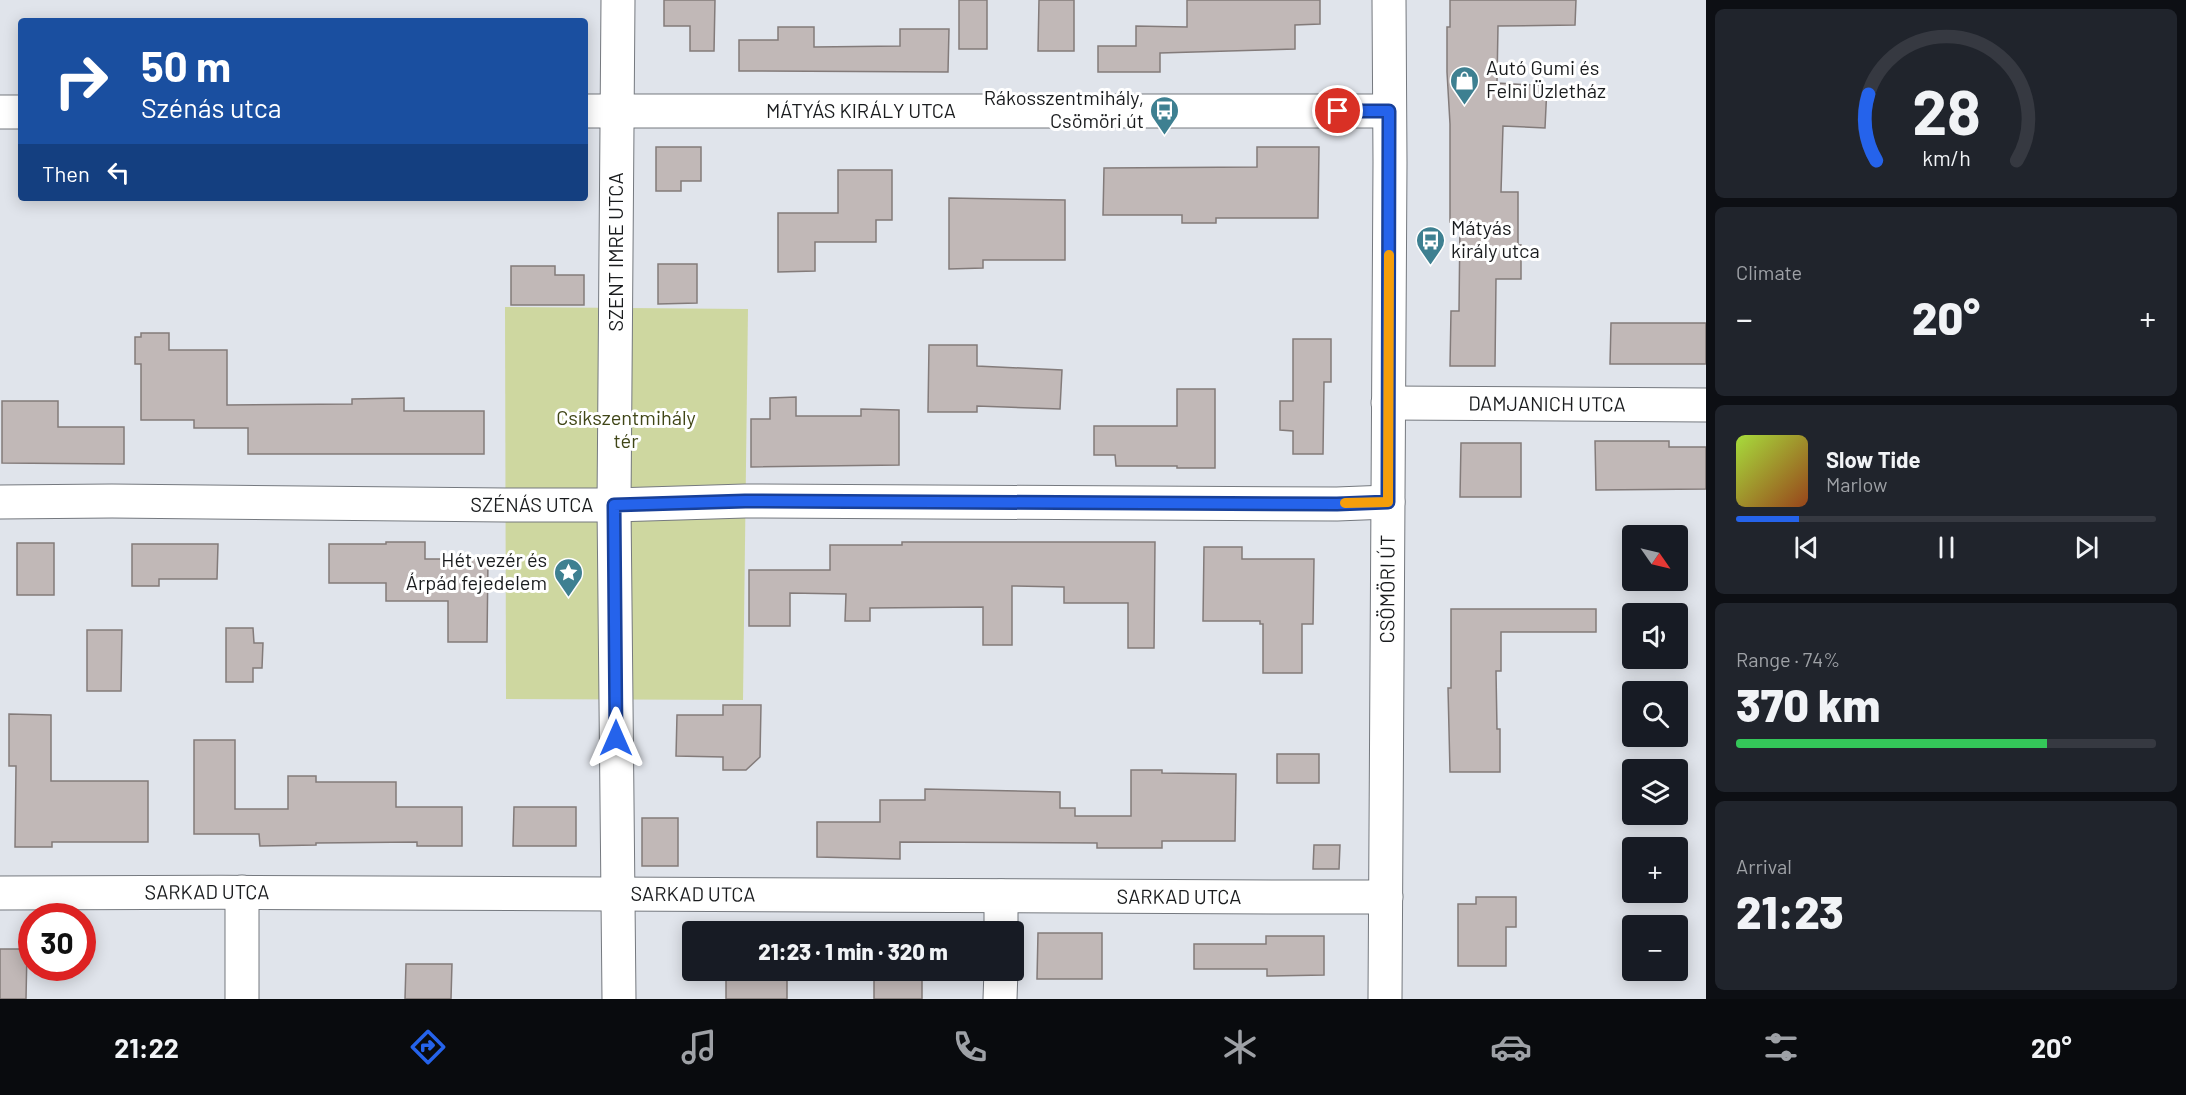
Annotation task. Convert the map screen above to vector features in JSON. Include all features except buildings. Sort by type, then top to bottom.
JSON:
[{"type":"street","name":"SZENT IMRE UTCA","points":[[614,505],[618,0]]},
{"type":"street","name":"CSÖMÖRI ÚT","points":[[1385,999],[1389,0]]},
{"type":"street","name":"MÁTYÁS KIRÁLY UTCA","points":[[588,111],[1389,111]]},
{"type":"street","points":[[0,112],[18,112]]},
{"type":"street","name":"DAMJANICH UTCA","points":[[1388,403],[1706,405]]},
{"type":"street","name":"SZÉNÁS UTCA","points":[[0,502],[614,505],[745,501],[1328,504],[1388,502]]},
{"type":"street","points":[[614,505],[619,999]]},
{"type":"street","points":[[242,892],[242,999]]},
{"type":"street","name":"SARKAD UTCA","points":[[0,893],[1386,897]]},
{"type":"street","points":[[1001,896],[1001,921]]},
{"type":"street","points":[[1000,981],[1000,999]]},
{"type":"green space","name":"Csíkszentmihály tér","points":[[505,307],[748,309],[743,700],[506,699]]},
{"type":"slow traffic","points":[[1345,503],[1388,502],[1389,255]]},
{"type":"place","name":"Autó Gumi és Felni Üzletház","points":[[1465,106]]},
{"type":"place","name":"Rákosszentmihály, Csömöri út","points":[[1165,136]]},
{"type":"place","name":"Mátyás király utca","points":[[1430,266]]},
{"type":"place","name":"Hét vezér és Árpád fejedelem","points":[[568,598]]},
{"type":"route","points":[[616,738],[614,505],[745,501],[1337,504],[1388,502],[1389,111],[1338,111]]}]
